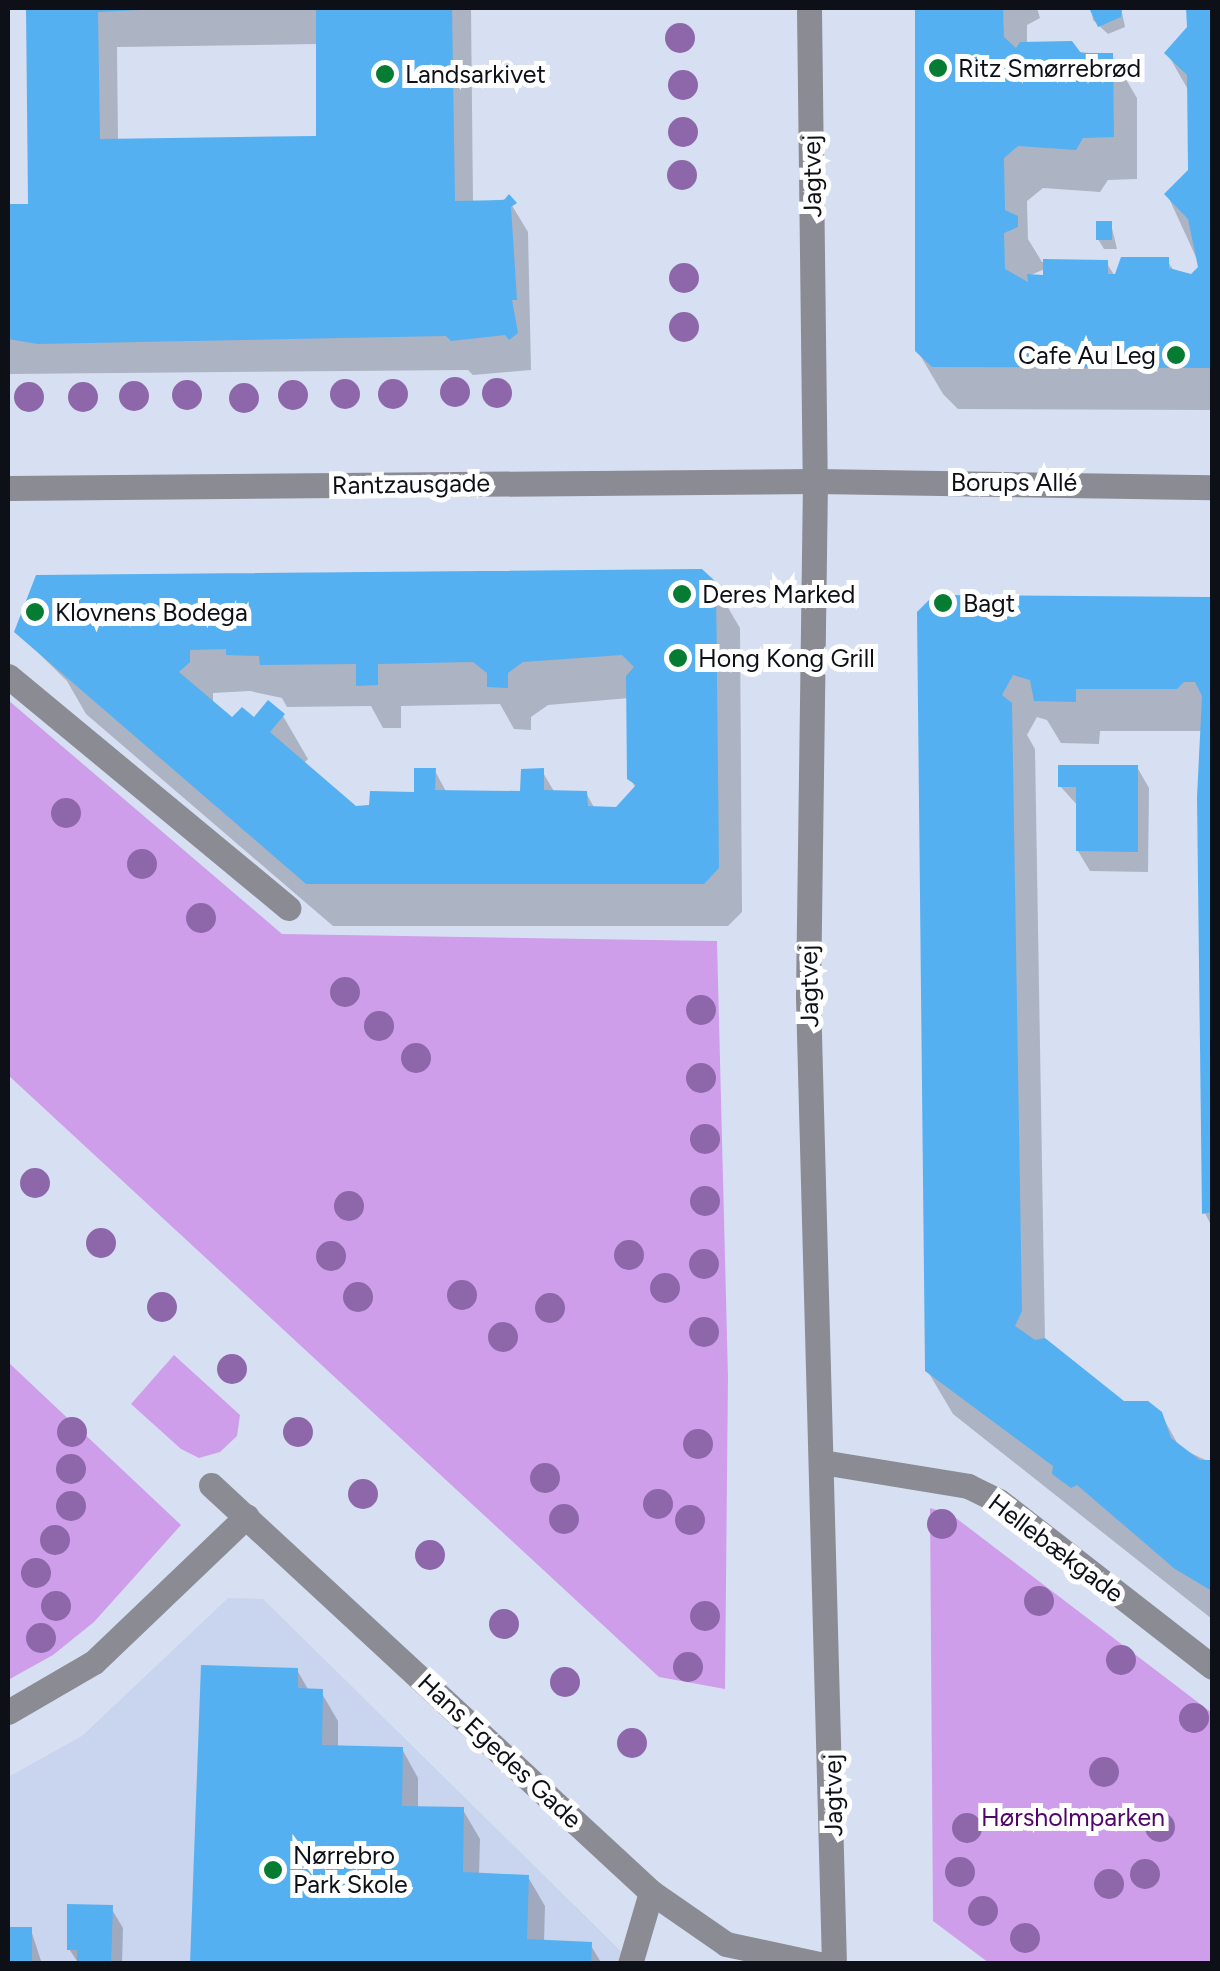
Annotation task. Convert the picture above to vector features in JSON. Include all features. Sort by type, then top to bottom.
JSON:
[{"type":"street","name":"Jagtvej","points":[[809,8],[816,481],[808,979],[834,1964]]},
{"type":"street","name":"Borups Allé","points":[[816,481],[1212,487]]},
{"type":"street","name":"Rantzausgade","points":[[8,488],[816,481]]},
{"type":"street","points":[[8,676],[288,908]]},
{"type":"street","name":"Hellebækgade","points":[[822,1462],[950,1482],[999,1501],[1212,1667]]},
{"type":"street","name":"Hans Egedes Gade","points":[[212,1485],[651,1892],[726,1944],[820,1964]]},
{"type":"street","points":[[8,1712],[94,1662],[247,1516]]},
{"type":"street","points":[[630,1964],[651,1892]]},
{"type":"shaded area","name":"Nørrebro Park Skole","points":[[228,1598],[263,1599],[633,1963],[8,1964],[8,1777],[82,1736]]},
{"type":"green space","points":[[8,700],[282,934],[717,941],[728,1376],[725,1689],[659,1677],[8,1075]]},
{"type":"green space","points":[[174,1355],[240,1415],[237,1436],[220,1452],[199,1458],[181,1449],[131,1404]]},
{"type":"green space","points":[[8,1362],[181,1525],[94,1622],[53,1655],[8,1680]]},
{"type":"green space","name":"Hørsholmparken","points":[[930,1508],[952,1515],[1212,1713],[1212,1963],[989,1963],[933,1921]]},
{"type":"building","points":[[26,8],[184,8],[98,12],[100,139],[316,136],[316,8],[452,8],[455,201],[504,200],[509,194],[517,203],[511,207],[517,300],[512,300],[518,333],[509,340],[505,335],[451,341],[446,336],[38,344],[8,339],[8,204],[28,204]]},
{"type":"building","points":[[915,8],[1003,8],[1004,37],[1016,48],[1020,42],[1072,41],[1081,53],[1113,53],[1114,137],[1083,138],[1076,150],[1018,146],[1004,158],[1005,210],[1018,216],[1018,227],[1004,233],[1005,269],[1028,282],[1027,274],[1043,275],[1043,259],[1108,260],[1108,274],[1115,274],[1121,257],[1169,257],[1169,268],[1191,274],[1198,267],[1188,219],[1164,194],[1188,170],[1187,75],[1164,53],[1187,27],[1186,8],[1212,8],[1212,368],[932,367],[915,351]]},
{"type":"building","points":[[1089,8],[1122,8],[1121,17],[1098,27]]},
{"type":"building","points":[[1096,221],[1112,221],[1112,240],[1096,240]]},
{"type":"building","points":[[702,569],[716,582],[719,868],[704,884],[306,884],[14,632],[36,575]],"holes":[[[226,649],[226,655],[259,656],[260,665],[356,664],[356,686],[378,685],[378,664],[473,662],[487,673],[487,687],[508,688],[508,673],[523,662],[622,655],[634,667],[626,676],[627,779],[636,785],[616,807],[588,806],[587,791],[544,790],[544,768],[521,769],[520,791],[435,790],[436,768],[414,768],[414,792],[370,791],[369,805],[356,806],[270,732],[285,714],[268,700],[254,717],[242,707],[232,717],[179,672],[190,662],[190,650]]]},
{"type":"building","points":[[934,595],[1212,597],[1212,1212],[1202,1214],[1197,797],[1202,696],[1195,682],[1184,682],[1177,689],[1076,689],[1076,702],[1034,701],[1030,680],[1013,675],[1002,695],[1012,703],[1022,1311],[1015,1326],[1035,1340],[1045,1338],[1124,1401],[1148,1401],[1162,1412],[1171,1438],[1200,1460],[1212,1460],[1212,1591],[1175,1569],[1077,1485],[1071,1488],[1052,1474],[1053,1466],[925,1371],[917,612]]},
{"type":"building","points":[[1058,765],[1138,765],[1138,852],[1076,851],[1076,787],[1058,787]]},
{"type":"building","points":[[201,1665],[298,1668],[298,1688],[323,1689],[322,1745],[403,1747],[402,1806],[464,1807],[463,1872],[529,1875],[527,1939],[592,1942],[591,1964],[190,1964]]},
{"type":"building","points":[[67,1904],[113,1905],[111,1964],[77,1964],[77,1950],[67,1950]]},
{"type":"building","points":[[8,1927],[32,1927],[32,1964],[8,1964]]},
{"type":"place","name":"Ritz Smørrebrød","points":[[938,68]]},
{"type":"place","name":"Landsarkivet","points":[[385,74]]},
{"type":"place","name":"Cafe Au Leg","points":[[1176,355]]},
{"type":"place","name":"Deres Marked","points":[[682,594]]},
{"type":"place","name":"Bagt","points":[[943,603]]},
{"type":"place","name":"Klovnens Bodega","points":[[35,612]]},
{"type":"place","name":"Hong Kong Grill","points":[[678,658]]},
{"type":"place","name":"Nørrebro Park Skole","points":[[273,1870]]}]
